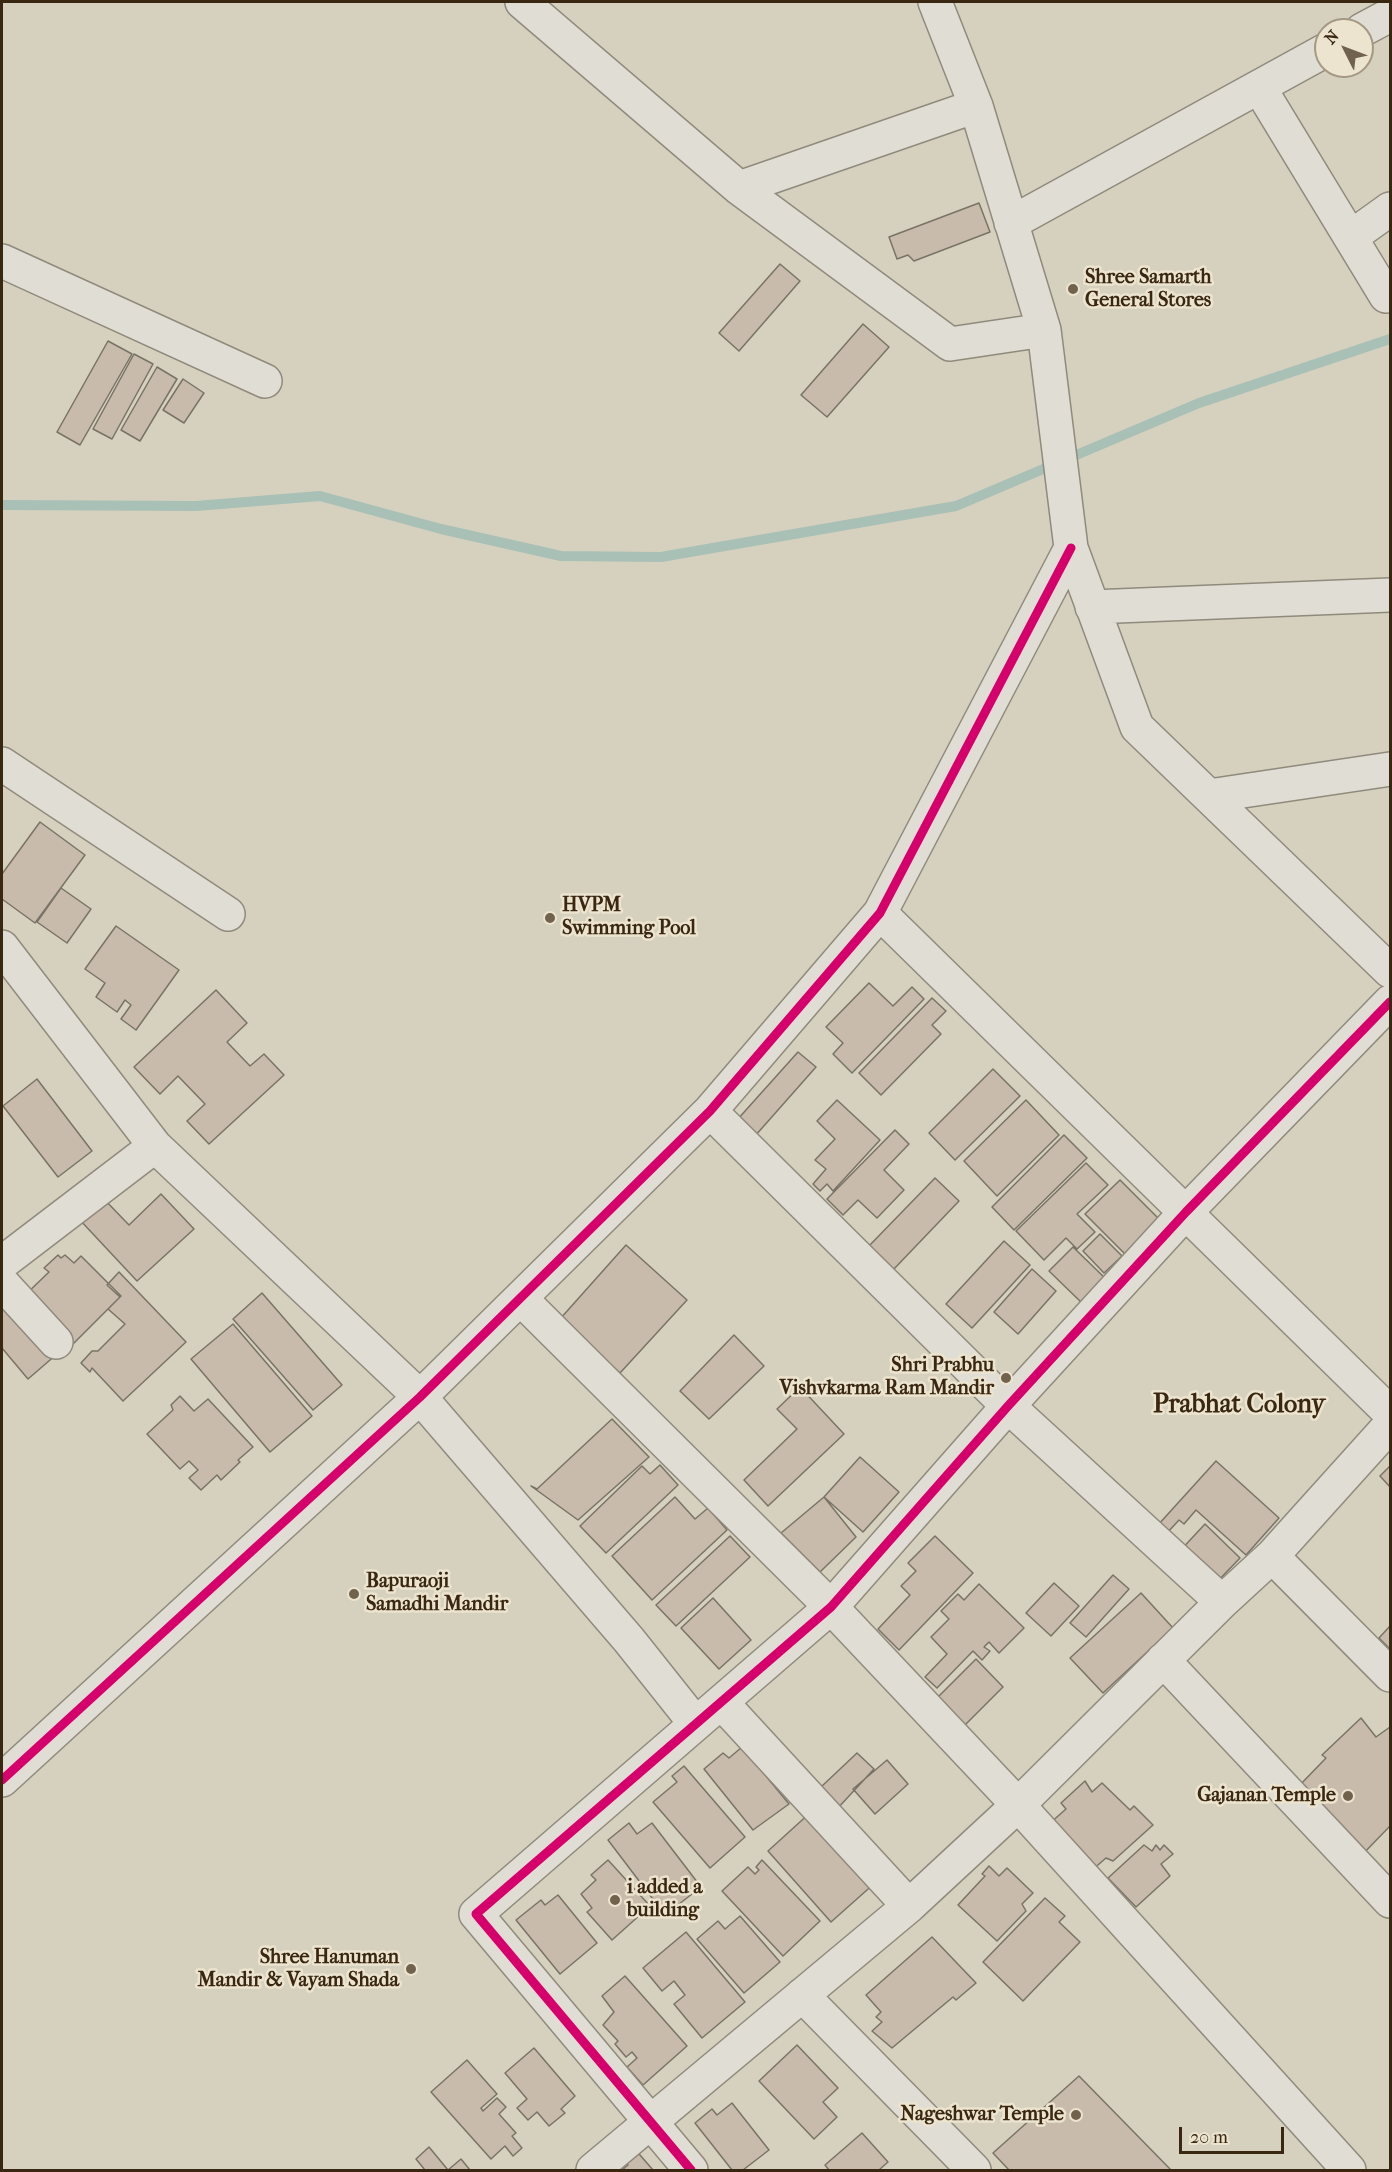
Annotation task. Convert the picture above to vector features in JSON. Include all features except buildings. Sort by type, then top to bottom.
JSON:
[{"type":"street","points":[[522,2],[739,188],[950,344],[1044,330]]},
{"type":"street","points":[[935,2],[976,106],[1044,330],[1069,535],[1092,607],[1137,727],[1390,971]]},
{"type":"street","points":[[1374,24],[1390,15]]},
{"type":"street","points":[[1011,223],[1314,57]]},
{"type":"street","points":[[1259,87],[1386,296]]},
{"type":"street","points":[[739,188],[976,106]]},
{"type":"street","points":[[1351,237],[1390,209]]},
{"type":"street","points":[[2,261],[265,381]]},
{"type":"street","points":[[2,1780],[420,1397],[521,1299],[710,1111],[880,913],[1069,535]]},
{"type":"street","points":[[1092,607],[1390,595]]},
{"type":"street","points":[[2,764],[228,914]]},
{"type":"street","points":[[1209,796],[1390,769]]},
{"type":"street","points":[[880,913],[1390,1413]]},
{"type":"street","points":[[2,947],[155,1146],[420,1397],[628,1640],[695,1723],[722,1703]]},
{"type":"street","points":[[691,2170],[476,1914],[831,1607],[1008,1406],[1186,1212],[1390,1002]]},
{"type":"street","points":[[710,1111],[1008,1406],[1222,1602]]},
{"type":"street","points":[[2,1263],[155,1146]]},
{"type":"street","points":[[2,1283],[56,1342]]},
{"type":"street","points":[[521,1299],[831,1607],[1018,1805],[1348,2170]]},
{"type":"street","points":[[593,2170],[909,1906],[1018,1805],[1162,1660],[1272,1556],[1390,1425]]},
{"type":"street","points":[[1272,1556],[1390,1675]]},
{"type":"street","points":[[1162,1660],[1390,1901]]},
{"type":"street","points":[[722,1703],[909,1906]]},
{"type":"street","points":[[802,1995],[974,2170]]},
{"type":"waterway","points":[[2,505],[196,506],[320,496],[441,529],[561,556],[661,557],[956,506],[1199,403],[1390,339]]},
{"type":"cycle path","points":[[2,1780],[420,1397],[710,1111],[880,913],[1071,548]]},
{"type":"cycle path","points":[[691,2170],[476,1914],[831,1607],[1008,1406],[1186,1212],[1390,1002]]},
{"type":"place","name":"Shree Samarth General Stores","points":[[1073,289]]},
{"type":"place","name":"HVPM Swimming Pool","points":[[550,918]]},
{"type":"place","name":"Shri Prabhu Vishvkarma Ram Mandir","points":[[1006,1378]]},
{"type":"place","name":"Bapuraoji Samadhi Mandir","points":[[354,1594]]},
{"type":"place","name":"Gajanan Temple","points":[[1348,1796]]},
{"type":"place","name":"i added a building","points":[[615,1900]]},
{"type":"place","name":"Shree Hanuman Mandir & Vayam Shada","points":[[411,1969]]},
{"type":"place","name":"Nageshwar Temple","points":[[1076,2115]]},
{"type":"district","name":"Prabhat Colony","points":[[1239,1406]]}]
